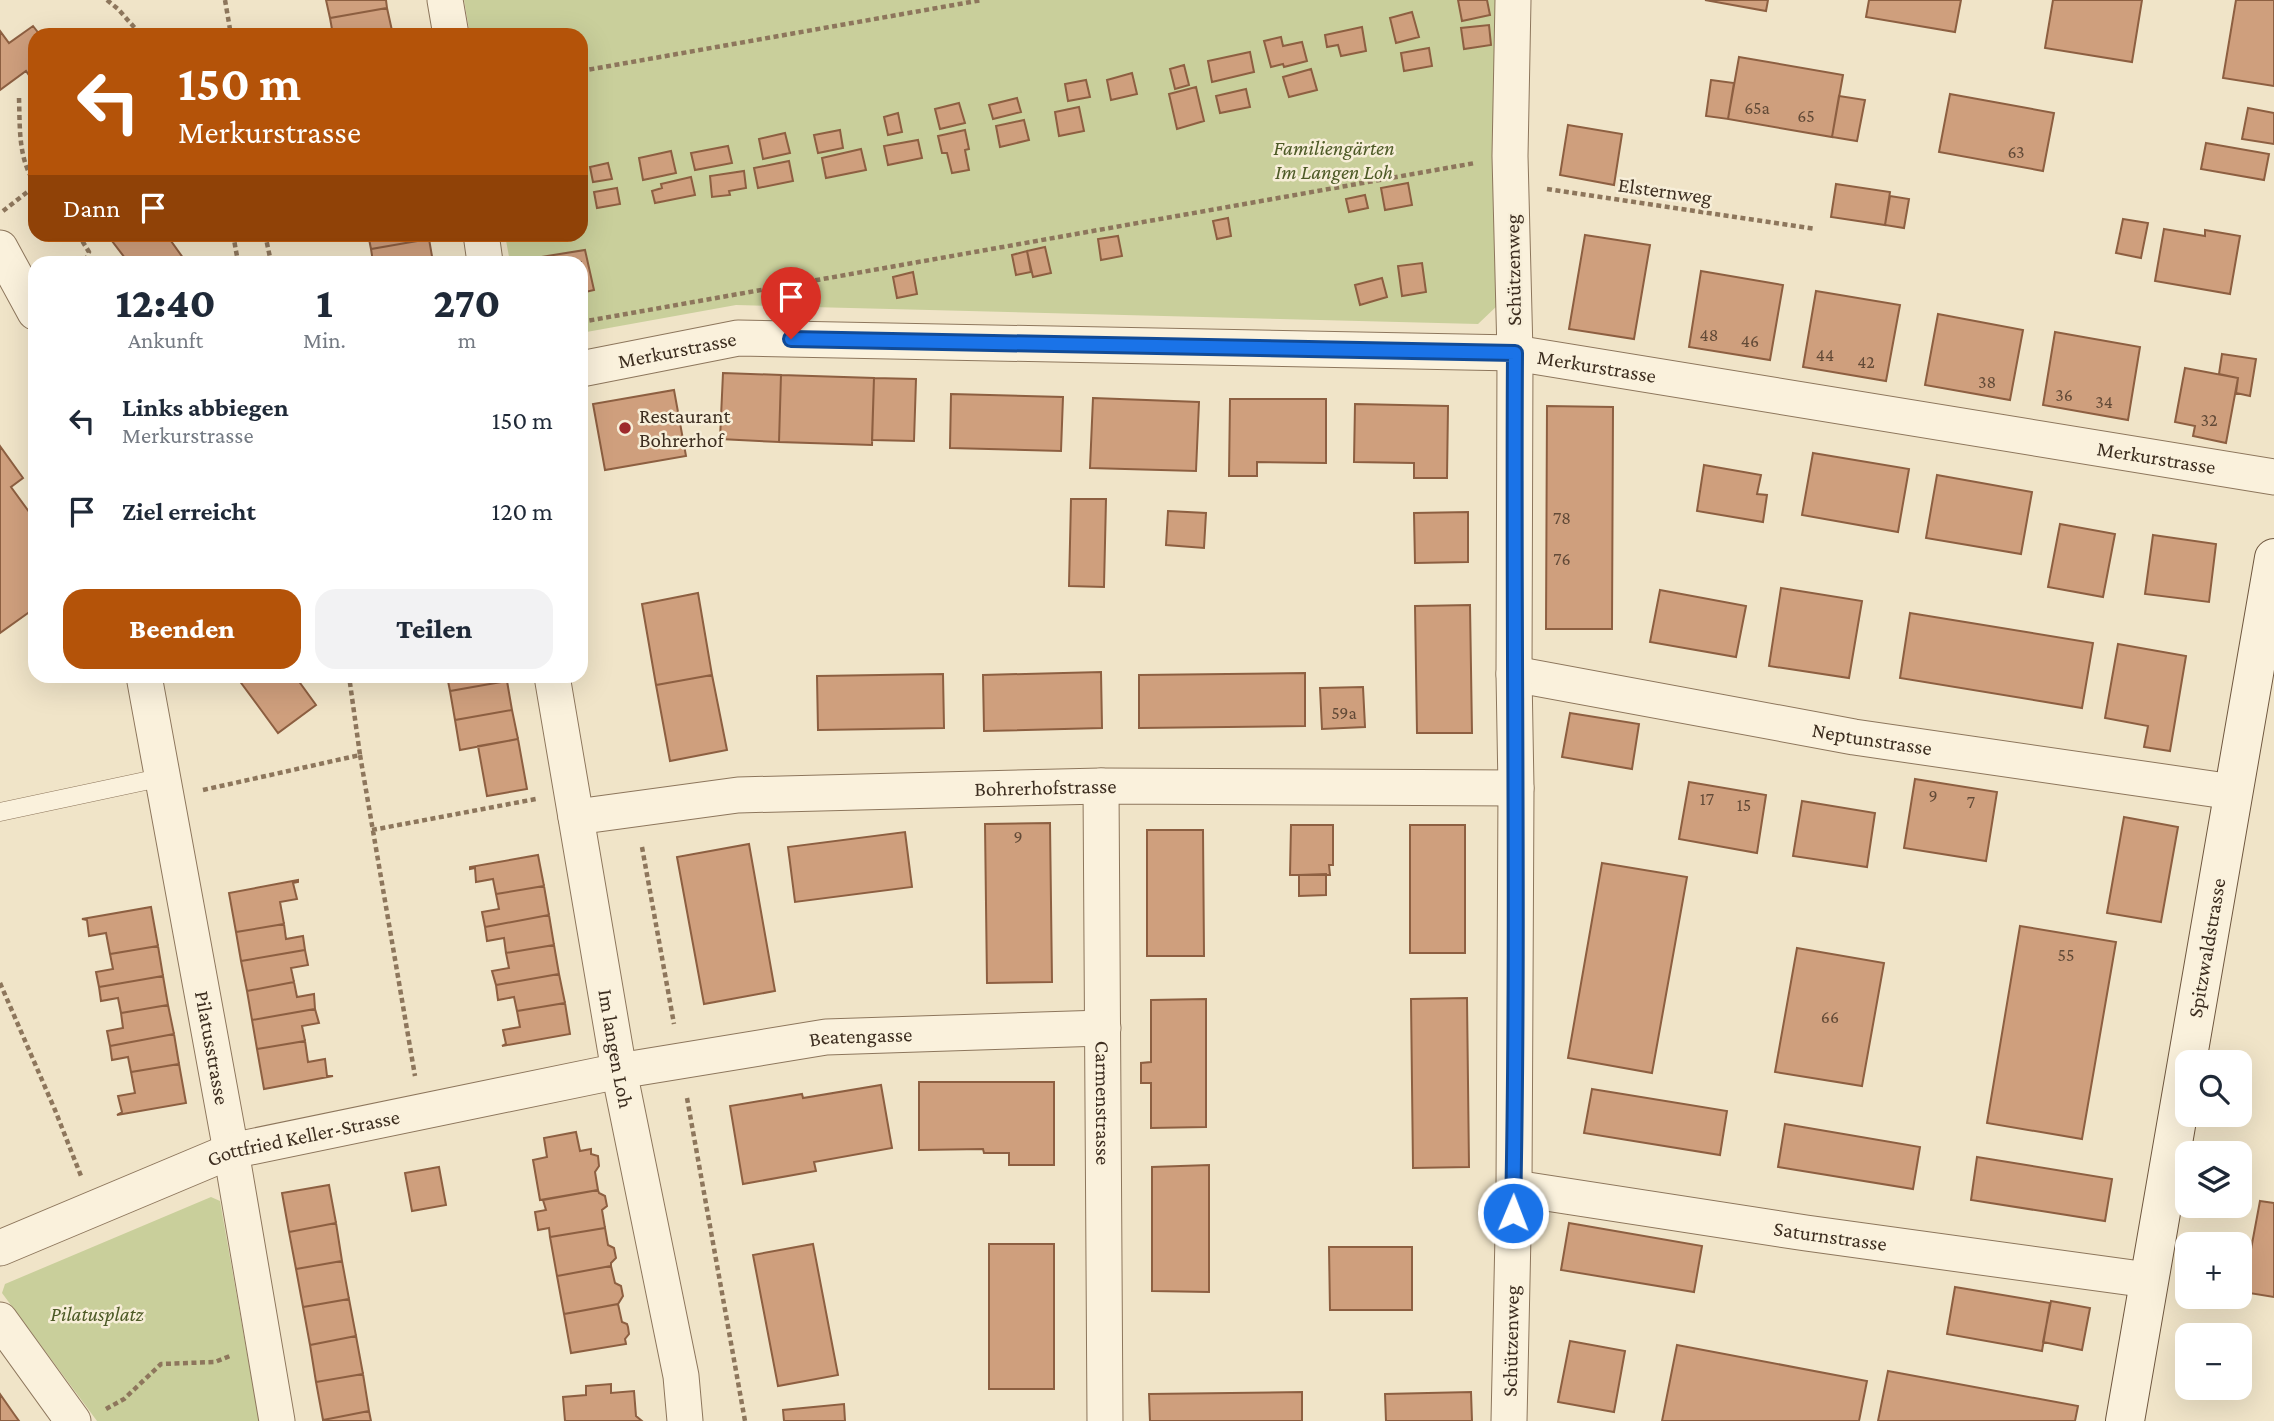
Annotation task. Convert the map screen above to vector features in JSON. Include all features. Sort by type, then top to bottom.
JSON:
[{"type":"street","points":[[445,0],[450,28]]},
{"type":"street","name":"Schützenweg","points":[[1510,1421],[1517,788],[1514,674],[1515,353],[1510,170],[1513,0]]},
{"type":"street","points":[[0,248],[28,299]]},
{"type":"street","name":"Merkurstrasse","points":[[588,368],[738,338],[1515,353],[2274,477]]},
{"type":"street","name":"Spitzwaldstrasse","points":[[2125,1421],[2274,558]]},
{"type":"street","name":"Neptunstrasse","points":[[1514,674],[1854,737],[2234,792]]},
{"type":"street","name":"Pilatusstrasse","points":[[145,683],[231,1151],[277,1421]]},
{"type":"street","name":"Im langen Loh","points":[[553,683],[619,1071],[681,1376],[685,1421]]},
{"type":"street","name":"Bohrerhofstrasse","points":[[574,805],[635,809],[738,795],[1101,786],[1517,788]]},
{"type":"street","name":"Carmenstrasse","points":[[1101,786],[1105,1421]]},
{"type":"street","name":"Beatengasse","points":[[619,1071],[826,1037],[1103,1028]]},
{"type":"street","name":"Gottfried Keller-Strasse","points":[[0,1248],[231,1151],[619,1071]]},
{"type":"street","name":"Saturnstrasse","points":[[1514,1188],[1807,1233],[2148,1280]]},
{"type":"street","points":[[0,1320],[89,1415]]},
{"type":"lane","points":[[0,812],[166,787]]},
{"type":"path","points":[[107,0],[135,28]]},
{"type":"path","points":[[225,0],[231,28]]},
{"type":"path","points":[[588,70],[982,0]]},
{"type":"path","points":[[19,98],[21,140],[28,173]]},
{"type":"path","name":"Elsternweg","points":[[588,321],[1510,170],[1816,229]]},
{"type":"path","points":[[0,214],[28,191]]},
{"type":"path","points":[[350,683],[420,1111]]},
{"type":"path","points":[[166,787],[292,772],[360,755]]},
{"type":"path","points":[[372,830],[574,805]]},
{"type":"path","points":[[635,809],[745,1421]]},
{"type":"path","points":[[0,983],[55,1110],[93,1209]]},
{"type":"path","points":[[89,1415],[124,1399],[161,1364],[215,1362],[263,1342]]},
{"type":"green space","name":"Familiengärten Im Langen Loh","points":[[464,0],[1497,0],[1498,305],[1478,324],[736,305],[588,332],[588,256],[509,256],[506,242],[588,242],[588,28],[469,28]]},
{"type":"green space","name":"Pilatusplatz","points":[[211,1197],[220,1201],[259,1421],[97,1421],[2,1293],[5,1284]]},
{"type":"building","points":[[326,0],[386,0],[387,8],[330,18]]},
{"type":"building","points":[[1458,0],[1487,0],[1490,15],[1462,21]]},
{"type":"building","points":[[1705,0],[1768,0],[1766,11]]},
{"type":"building","points":[[1869,0],[1961,0],[1955,32],[1866,17]]},
{"type":"building","points":[[2053,0],[2142,0],[2132,62],[2045,48]]},
{"type":"building","points":[[2236,0],[2274,0],[2274,86],[2223,78]]},
{"type":"building","points":[[387,8],[391,28],[332,28],[330,18]]},
{"type":"building","points":[[1412,12],[1419,37],[1396,43],[1390,18]]},
{"type":"building","points":[[1489,25],[1491,45],[1464,49],[1461,28]]},
{"type":"building","points":[[1362,27],[1366,51],[1341,56],[1338,45],[1327,47],[1325,35]]},
{"type":"building","points":[[28,30],[28,74],[26,71],[0,90],[0,31],[9,43]]},
{"type":"building","points":[[1281,37],[1283,46],[1302,42],[1307,61],[1284,67],[1283,64],[1271,67],[1264,41]]},
{"type":"building","points":[[1429,48],[1432,66],[1404,71],[1401,53]]},
{"type":"building","points":[[1250,52],[1254,72],[1212,82],[1208,61]]},
{"type":"building","points":[[1739,57],[1843,75],[1832,137],[1728,119]]},
{"type":"building","points":[[1184,65],[1189,85],[1175,89],[1170,69]]},
{"type":"building","points":[[1311,69],[1317,90],[1289,97],[1283,77]]},
{"type":"building","points":[[1132,73],[1137,94],[1111,100],[1107,80]]},
{"type":"building","points":[[1086,80],[1090,97],[1068,101],[1065,84]]},
{"type":"building","points":[[1711,80],[1734,83],[1728,119],[1706,116]]},
{"type":"building","points":[[1196,87],[1204,121],[1177,129],[1169,94]]},
{"type":"building","points":[[1246,89],[1250,107],[1220,113],[1216,96]]},
{"type":"building","points":[[1950,94],[2054,113],[2043,171],[1939,152]]},
{"type":"building","points":[[1839,96],[1865,100],[1857,141],[1832,137]]},
{"type":"building","points":[[1017,98],[1021,112],[993,119],[989,105]]},
{"type":"building","points":[[959,103],[965,123],[940,129],[935,109]]},
{"type":"building","points":[[1079,107],[1084,131],[1059,136],[1055,112]]},
{"type":"building","points":[[2248,108],[2274,113],[2274,144],[2242,139]]},
{"type":"building","points":[[898,113],[902,132],[888,135],[884,117]]},
{"type":"building","points":[[1024,120],[1029,140],[1000,147],[996,126]]},
{"type":"building","points":[[1568,125],[1622,134],[1614,185],[1560,175]]},
{"type":"building","points":[[840,130],[843,148],[818,153],[814,135]]},
{"type":"building","points":[[965,130],[969,170],[952,173],[947,153],[942,153],[938,136]]},
{"type":"building","points":[[785,133],[790,153],[763,159],[759,139]]},
{"type":"building","points":[[918,140],[922,158],[888,165],[884,146]]},
{"type":"building","points":[[2206,143],[2269,154],[2264,180],[2201,169]]},
{"type":"building","points":[[728,146],[732,163],[695,170],[691,153]]},
{"type":"building","points":[[861,149],[866,170],[826,178],[822,158]]},
{"type":"building","points":[[671,151],[676,173],[643,180],[639,158]]},
{"type":"building","points":[[789,161],[793,181],[758,188],[754,168]]},
{"type":"building","points":[[608,163],[612,179],[593,182],[590,167]]},
{"type":"building","points":[[744,171],[746,188],[729,191],[730,195],[712,197],[710,176]]},
{"type":"building","points":[[691,177],[695,195],[655,203],[652,191],[662,188],[661,184]]},
{"type":"building","points":[[1408,183],[1412,205],[1385,210],[1381,188]]},
{"type":"building","points":[[1836,184],[1890,192],[1885,225],[1831,217]]},
{"type":"building","points":[[617,188],[620,204],[597,208],[594,192]]},
{"type":"building","points":[[1365,195],[1368,208],[1349,212],[1346,199]]},
{"type":"building","points":[[1890,196],[1909,199],[1904,228],[1885,225]]},
{"type":"building","points":[[1228,218],[1231,236],[1217,239],[1213,221]]},
{"type":"building","points":[[2123,219],[2148,223],[2141,258],[2116,253]]},
{"type":"building","points":[[2164,229],[2205,236],[2205,230],[2240,236],[2230,294],[2155,281]]},
{"type":"building","points":[[1585,235],[1650,245],[1634,339],[1569,329]]},
{"type":"building","points":[[1118,236],[1122,256],[1101,260],[1098,239]]},
{"type":"building","points":[[113,242],[172,242],[182,256],[123,256]]},
{"type":"building","points":[[370,242],[412,242],[371,249]]},
{"type":"building","points":[[412,242],[430,242],[432,256],[372,256],[371,249]]},
{"type":"building","points":[[1045,247],[1051,273],[1033,277],[1027,251]]},
{"type":"building","points":[[585,250],[586,256],[547,256]]},
{"type":"building","points":[[1027,251],[1031,272],[1016,275],[1012,255]]},
{"type":"building","points":[[588,263],[594,290],[588,291]]},
{"type":"building","points":[[1422,263],[1426,292],[1402,296],[1398,266]]},
{"type":"building","points":[[1701,271],[1783,285],[1770,360],[1689,347]]},
{"type":"building","points":[[913,272],[917,294],[897,298],[893,277]]},
{"type":"building","points":[[1382,278],[1387,297],[1360,305],[1355,285]]},
{"type":"building","points":[[1816,291],[1900,305],[1886,381],[1803,367]]},
{"type":"building","points":[[1938,314],[2023,330],[2010,400],[1925,385]]},
{"type":"building","points":[[2055,332],[2140,347],[2128,420],[2043,405]]},
{"type":"building","points":[[2222,354],[2256,359],[2250,396],[2236,393],[2238,378],[2219,374]]},
{"type":"building","points":[[2185,368],[2238,378],[2226,443],[2193,436],[2195,426],[2175,422]]},
{"type":"building","points":[[723,373],[781,375],[779,442],[720,439]]},
{"type":"building","points":[[781,375],[874,378],[872,445],[779,442]]},
{"type":"building","points":[[874,378],[916,379],[914,441],[872,440]]},
{"type":"building","points":[[674,390],[686,456],[605,470],[593,404]]},
{"type":"building","points":[[951,394],[1063,397],[1061,451],[950,448]]},
{"type":"building","points":[[1093,398],[1199,402],[1196,471],[1090,468]]},
{"type":"building","points":[[1230,399],[1326,399],[1326,463],[1257,462],[1257,476],[1229,476]]},
{"type":"building","points":[[1355,404],[1448,406],[1447,478],[1414,478],[1414,463],[1354,462]]},
{"type":"building","points":[[1547,406],[1613,407],[1612,629],[1546,629]]},
{"type":"building","points":[[0,446],[23,478],[11,487],[28,510],[28,613],[0,633]]},
{"type":"building","points":[[1813,453],[1909,469],[1898,532],[1802,515]]},
{"type":"building","points":[[1704,465],[1761,475],[1757,494],[1767,495],[1763,522],[1697,511]]},
{"type":"building","points":[[1937,475],[2032,492],[2021,554],[1926,538]]},
{"type":"building","points":[[1071,499],[1106,499],[1104,587],[1069,586]]},
{"type":"building","points":[[1168,511],[1206,513],[1204,548],[1166,545]]},
{"type":"building","points":[[1468,512],[1468,562],[1415,563],[1414,513]]},
{"type":"building","points":[[2060,524],[2115,534],[2103,597],[2048,587]]},
{"type":"building","points":[[2153,535],[2216,544],[2209,602],[2145,594]]},
{"type":"building","points":[[1781,588],[1862,601],[1849,678],[1769,666]]},
{"type":"building","points":[[1660,590],[1746,606],[1736,657],[1650,642]]},
{"type":"building","points":[[698,593],[712,675],[656,685],[642,604]]},
{"type":"building","points":[[1470,605],[1472,733],[1417,733],[1415,606]]},
{"type":"building","points":[[1910,613],[2093,643],[2082,708],[1900,678]]},
{"type":"building","points":[[2118,644],[2186,656],[2170,751],[2144,747],[2148,726],[2105,718]]},
{"type":"building","points":[[1101,672],[1102,728],[984,731],[983,675]]},
{"type":"building","points":[[1305,673],[1305,726],[1139,728],[1139,675]]},
{"type":"building","points":[[943,674],[944,728],[818,730],[817,676]]},
{"type":"building","points":[[712,675],[727,750],[670,761],[656,685]]},
{"type":"building","points":[[241,683],[300,683],[316,705],[278,733]]},
{"type":"building","points":[[448,683],[496,683],[450,691]]},
{"type":"building","points":[[507,683],[512,710],[455,720],[450,691]]},
{"type":"building","points":[[1363,687],[1365,727],[1322,729],[1320,688]]},
{"type":"building","points":[[512,710],[518,739],[460,750],[455,720]]},
{"type":"building","points":[[1570,713],[1639,724],[1632,769],[1562,757]]},
{"type":"building","points":[[518,739],[527,789],[487,796],[478,746]]},
{"type":"building","points":[[1915,779],[1997,792],[1986,861],[1904,848]]},
{"type":"building","points":[[1689,782],[1766,795],[1757,853],[1679,839]]},
{"type":"building","points":[[1802,801],[1875,813],[1867,867],[1793,856]]},
{"type":"building","points":[[2124,817],[2178,827],[2161,922],[2107,913]]},
{"type":"building","points":[[1050,823],[1052,982],[987,983],[985,824]]},
{"type":"building","points":[[1291,825],[1333,825],[1333,865],[1329,865],[1330,875],[1290,875]]},
{"type":"building","points":[[1410,825],[1465,825],[1465,953],[1410,953]]},
{"type":"building","points":[[1147,830],[1203,830],[1204,956],[1147,956]]},
{"type":"building","points":[[905,832],[912,887],[795,902],[788,847]]},
{"type":"building","points":[[749,844],[775,991],[704,1004],[677,857]]},
{"type":"building","points":[[538,855],[544,886],[496,894],[493,879],[476,882],[475,868],[470,869],[470,867]]},
{"type":"building","points":[[1602,863],[1687,877],[1652,1073],[1568,1058]]},
{"type":"building","points":[[1326,874],[1326,895],[1299,896],[1299,875]]},
{"type":"building","points":[[298,880],[293,883],[297,899],[280,902],[284,924],[236,932],[229,893]]},
{"type":"building","points":[[544,886],[549,915],[485,927],[482,912],[499,909],[496,894]]},
{"type":"building","points":[[151,907],[158,946],[110,954],[106,933],[89,936],[87,920],[82,919]]},
{"type":"building","points":[[549,915],[554,945],[506,953],[504,938],[487,941],[485,927]]},
{"type":"building","points":[[284,924],[286,939],[303,936],[305,950],[241,961],[236,932]]},
{"type":"building","points":[[2020,926],[2116,942],[2082,1139],[1987,1123]]},
{"type":"building","points":[[554,945],[559,974],[496,985],[492,971],[509,968],[506,953]]},
{"type":"building","points":[[158,946],[163,976],[99,987],[96,972],[113,969],[110,954]]},
{"type":"building","points":[[1797,948],[1884,963],[1862,1086],[1775,1072]]},
{"type":"building","points":[[305,950],[308,965],[291,968],[294,982],[247,991],[241,961]]},
{"type":"building","points":[[559,974],[565,1003],[517,1011],[514,997],[498,1000],[496,985]]},
{"type":"building","points":[[163,976],[168,1005],[121,1013],[118,998],[101,1001],[99,987]]},
{"type":"building","points":[[294,982],[297,997],[314,994],[315,1009],[252,1020],[247,991]]},
{"type":"building","points":[[1467,998],[1469,1167],[1413,1168],[1411,999]]},
{"type":"building","points":[[1206,999],[1206,1127],[1151,1128],[1151,1083],[1141,1083],[1141,1063],[1151,1062],[1151,1000]]},
{"type":"building","points":[[565,1003],[570,1034],[502,1046],[506,1044],[503,1030],[520,1027],[517,1011]]},
{"type":"building","points":[[168,1005],[174,1034],[110,1046],[107,1031],[123,1028],[121,1013]]},
{"type":"building","points":[[315,1009],[319,1023],[302,1026],[305,1041],[257,1049],[252,1020]]},
{"type":"building","points":[[174,1034],[179,1064],[131,1072],[128,1057],[112,1060],[110,1046]]},
{"type":"building","points":[[305,1041],[308,1062],[325,1059],[327,1076],[333,1076],[264,1089],[257,1049]]},
{"type":"building","points":[[179,1064],[186,1103],[117,1115],[122,1112],[118,1096],[135,1093],[131,1072]]},
{"type":"building","points":[[919,1082],[1054,1082],[1054,1165],[1009,1165],[1009,1153],[984,1153],[983,1149],[919,1150]]},
{"type":"building","points":[[881,1085],[892,1148],[814,1162],[816,1171],[743,1184],[730,1106],[802,1094],[803,1098]]},
{"type":"building","points":[[1592,1089],[1727,1111],[1720,1155],[1584,1133]]},
{"type":"building","points":[[1785,1124],[1920,1147],[1913,1189],[1778,1167]]},
{"type":"building","points":[[576,1132],[580,1151],[591,1149],[591,1154],[598,1156],[599,1166],[595,1172],[598,1190],[540,1200],[533,1160],[547,1157],[544,1138]]},
{"type":"building","points":[[1977,1157],[2112,1179],[2105,1221],[1971,1200]]},
{"type":"building","points":[[1209,1165],[1209,1292],[1152,1291],[1152,1167]]},
{"type":"building","points":[[439,1167],[446,1205],[412,1211],[405,1173]]},
{"type":"building","points":[[329,1185],[336,1223],[289,1232],[282,1193]]},
{"type":"building","points":[[598,1190],[605,1196],[607,1206],[602,1210],[605,1228],[550,1237],[549,1228],[538,1230],[535,1212],[546,1210],[543,1200]]},
{"type":"building","points":[[2260,1201],[2274,1203],[2274,1297],[2252,1293],[2252,1244]]},
{"type":"building","points":[[336,1223],[342,1261],[296,1269],[289,1232]]},
{"type":"building","points":[[1569,1223],[1702,1246],[1694,1292],[1561,1270]]},
{"type":"building","points":[[605,1228],[608,1245],[614,1248],[616,1258],[611,1266],[557,1276],[550,1237]]},
{"type":"building","points":[[813,1244],[838,1375],[778,1386],[753,1255]]},
{"type":"building","points":[[989,1244],[1054,1244],[1054,1389],[989,1389]]},
{"type":"building","points":[[1329,1247],[1412,1247],[1412,1310],[1330,1310]]},
{"type":"building","points":[[342,1261],[349,1299],[303,1307],[296,1269]]},
{"type":"building","points":[[611,1266],[615,1283],[621,1286],[623,1296],[618,1304],[564,1314],[557,1276]]},
{"type":"building","points":[[1955,1287],[2050,1303],[2042,1351],[1947,1334]]},
{"type":"building","points":[[349,1299],[356,1336],[310,1345],[303,1307]]},
{"type":"building","points":[[2051,1301],[2090,1308],[2082,1350],[2043,1342]]},
{"type":"building","points":[[618,1304],[622,1322],[628,1327],[626,1344],[571,1353],[564,1314]]},
{"type":"building","points":[[356,1336],[363,1374],[316,1382],[310,1345]]},
{"type":"building","points":[[1570,1341],[1625,1351],[1614,1412],[1558,1402]]},
{"type":"building","points":[[1677,1345],[1867,1381],[1859,1421],[1662,1421]]},
{"type":"building","points":[[1888,1371],[2078,1406],[2075,1421],[1878,1421]]},
{"type":"building","points":[[363,1374],[369,1411],[323,1420],[316,1382]]},
{"type":"building","points":[[611,1384],[611,1393],[634,1391],[636,1416],[642,1421],[565,1421],[563,1397],[586,1395],[586,1386]]},
{"type":"building","points":[[1302,1392],[1302,1421],[1150,1421],[1149,1394]]},
{"type":"building","points":[[1471,1392],[1472,1421],[1386,1421],[1385,1394]]},
{"type":"building","points":[[0,1394],[14,1414],[19,1421],[0,1421]]},
{"type":"building","points":[[844,1404],[845,1421],[784,1421],[783,1410]]},
{"type":"building","points":[[369,1411],[371,1421],[323,1421],[323,1420]]},
{"type":"place","name":"Restaurant Bohrerhof","points":[[625,428]]},
{"type":"route","points":[[791,339],[1515,353],[1514,674],[1517,788],[1513,1213]]}]
